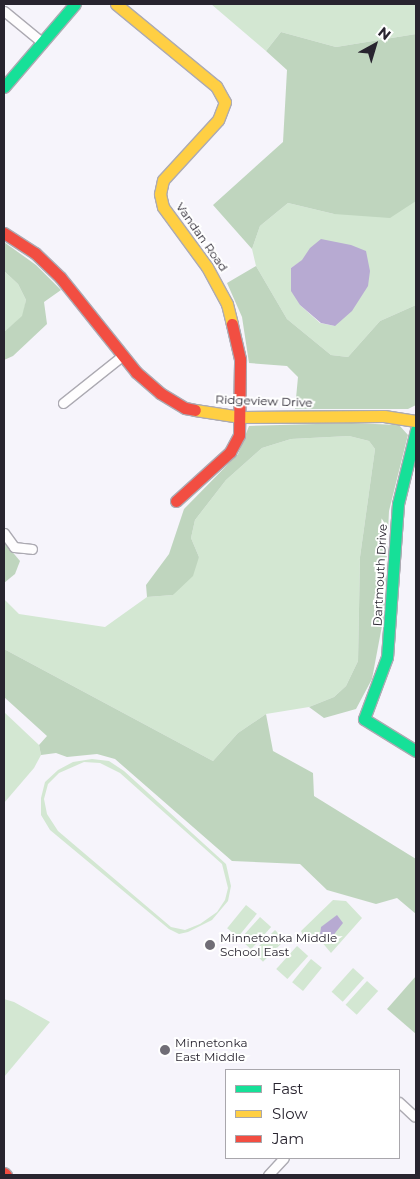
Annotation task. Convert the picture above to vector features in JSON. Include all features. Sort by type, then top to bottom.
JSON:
[{"type":"street","points":[[4,87],[75,4]]},
{"type":"street","name":"Vandan Road","points":[[116,4],[224,97],[225,109],[218,120],[168,174],[160,194],[163,207],[207,267],[227,304],[240,358],[239,435],[230,452],[176,501]]},
{"type":"street","points":[[4,11],[43,43]]},
{"type":"street","name":"Ridgeview Drive","points":[[4,233],[35,253],[60,277],[122,356],[171,401],[197,412],[240,417],[384,416],[416,422]]},
{"type":"street","points":[[63,403],[122,356]]},
{"type":"street","name":"Dartmouth Drive","points":[[416,430],[398,504],[387,657],[364,719],[369,725],[416,751]]},
{"type":"street","points":[[4,533],[14,547],[32,549]]},
{"type":"street","points":[[400,1103],[414,1116]]},
{"type":"street","points":[[268,1175],[283,1159]]},
{"type":"green space","points":[[211,4],[416,4],[416,34],[336,47],[281,32],[266,51]]},
{"type":"green space","points":[[281,32],[336,47],[416,34],[416,201],[390,218],[334,214],[288,203],[260,226],[252,249],[213,205],[283,142],[287,70],[266,51]]},
{"type":"green space","points":[[416,201],[416,305],[380,321],[348,357],[331,355],[287,319],[256,266],[252,249],[260,226],[288,203],[334,214]],"holes":[[[303,260],[335,326],[320,323],[300,305],[291,268]]]},
{"type":"green space","points":[[4,242],[36,265],[61,290],[44,302],[47,324],[13,356],[4,360],[4,332],[22,316],[26,300],[18,284],[4,271]]},
{"type":"green space","points":[[256,266],[287,319],[331,355],[348,357],[380,321],[416,305],[416,405],[408,409],[295,409],[298,377],[287,366],[249,363],[242,317],[227,283]]},
{"type":"green space","points":[[4,271],[18,284],[26,300],[23,316],[4,332]]},
{"type":"green space","points":[[351,423],[399,425],[408,435],[389,511],[384,615],[372,679],[356,709],[324,718],[309,707],[334,697],[346,686],[358,661],[360,557],[375,449],[369,441],[349,436],[291,439],[262,448],[226,480],[195,520],[191,538],[199,557],[193,576],[173,595],[147,597],[146,585],[169,554],[184,509],[238,454],[249,426]]},
{"type":"green space","points":[[349,436],[369,441],[375,449],[360,557],[358,661],[346,686],[334,697],[309,707],[266,714],[238,733],[213,761],[4,649],[4,599],[19,614],[105,627],[147,597],[173,595],[199,557],[191,538],[195,520],[226,480],[262,448],[291,439]]},
{"type":"green space","points":[[4,542],[20,561],[15,574],[4,583]]},
{"type":"green space","points":[[4,649],[213,761],[238,733],[266,714],[273,751],[313,773],[314,796],[416,859],[416,914],[397,898],[376,904],[327,890],[300,864],[232,861],[115,759],[97,754],[67,757],[56,753],[41,755],[39,745],[47,736],[4,697]]},
{"type":"green space","points":[[4,712],[39,745],[41,755],[34,768],[4,803]]},
{"type":"green space","points":[[92,759],[109,761],[124,771],[226,864],[231,886],[228,901],[212,920],[188,932],[179,934],[169,929],[50,830],[41,815],[41,798],[45,782],[58,770],[73,762]],"holes":[[[84,762],[100,763],[120,773],[222,864],[228,888],[225,900],[217,912],[200,924],[185,930],[171,927],[58,831],[47,814],[44,799],[48,784],[59,773]]]},
{"type":"green space","points":[[333,900],[346,901],[362,918],[331,953],[321,941],[306,941],[301,931]]},
{"type":"green space","points":[[246,905],[257,914],[238,937],[227,928]]},
{"type":"green space","points":[[260,917],[271,927],[251,949],[240,939]]},
{"type":"green space","points":[[275,930],[285,940],[263,962],[253,952]]},
{"type":"green space","points":[[297,946],[308,956],[287,979],[276,969]]},
{"type":"green space","points":[[311,959],[322,968],[303,991],[292,982]]},
{"type":"green space","points":[[353,968],[364,978],[343,1002],[332,992]]},
{"type":"green space","points":[[416,976],[416,1034],[387,1009]]},
{"type":"green space","points":[[367,981],[378,991],[357,1015],[346,1005]]},
{"type":"green space","points":[[4,999],[14,1002],[50,1022],[4,1077]]},
{"type":"shaded area","points":[[321,239],[351,245],[366,251],[370,271],[368,286],[352,311],[335,326],[321,323],[300,305],[291,291],[291,268],[302,260],[310,248]]},
{"type":"shaded area","points":[[337,915],[343,923],[332,937],[329,939],[320,935],[321,927]]},
{"type":"traffic: fast","points":[[4,87],[75,4]]},
{"type":"traffic: fast","points":[[416,430],[398,504],[387,657],[364,719],[416,751]]},
{"type":"traffic: slow","points":[[116,4],[216,86],[225,102],[218,120],[163,180],[160,194],[163,207],[207,267],[227,304],[232,324]]},
{"type":"traffic: slow","points":[[195,410],[240,417],[384,416],[416,421]]},
{"type":"traffic: jam","points":[[4,233],[35,253],[60,277],[136,372],[160,393],[185,408],[195,410]]},
{"type":"traffic: jam","points":[[176,501],[230,452],[239,435],[240,359],[232,324]]},
{"type":"place","name":"Minnetonka Middle School East","points":[[210,945]]},
{"type":"place","name":"Minnetonka East Middle","points":[[165,1050]]}]
